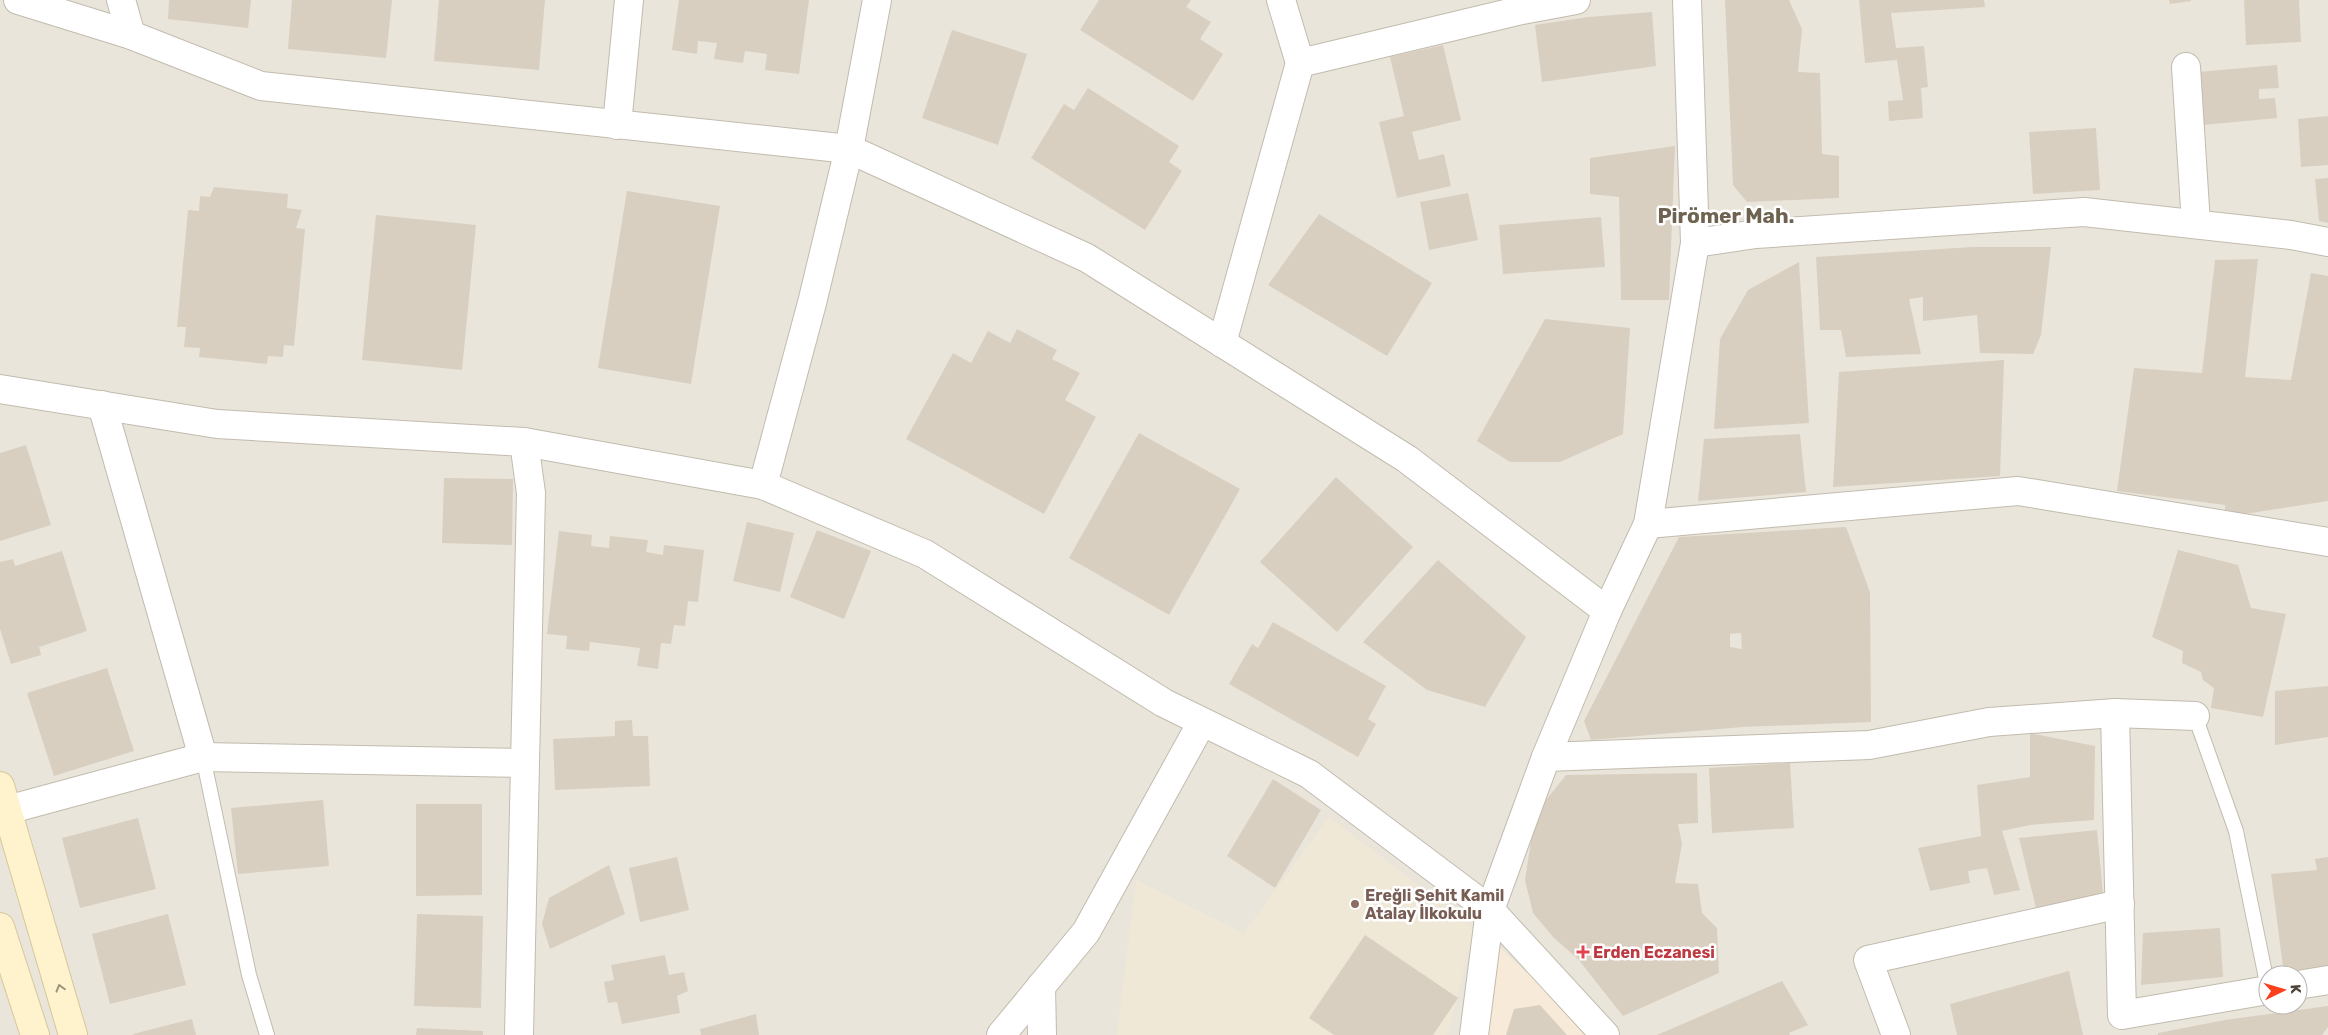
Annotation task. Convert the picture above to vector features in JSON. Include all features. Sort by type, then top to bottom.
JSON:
[{"type":"main road","points":[[4,798],[73,1035]]},
{"type":"main road","points":[[0,927],[35,1035]]},
{"type":"street","points":[[18,0],[131,35],[261,86],[848,148],[1087,258],[1407,459],[1607,611]]},
{"type":"street","points":[[121,0],[131,35]]},
{"type":"street","points":[[617,124],[629,0]]},
{"type":"street","points":[[763,485],[812,303],[848,148],[877,0]]},
{"type":"street","points":[[1222,343],[1300,63],[1281,0]]},
{"type":"street","points":[[1300,63],[1521,5],[1576,0]]},
{"type":"street","points":[[1474,1035],[1490,910],[1546,757],[1607,611],[1648,524],[1695,243],[1687,0]]},
{"type":"street","points":[[2186,67],[2196,224]]},
{"type":"street","points":[[1695,243],[1756,234],[2084,212],[2291,235],[2328,242]]},
{"type":"street","points":[[0,389],[217,424],[524,442],[763,485],[925,554],[1164,703],[1309,774],[1490,910],[1605,1035]]},
{"type":"street","points":[[102,405],[202,756]]},
{"type":"street","points":[[518,1035],[530,493],[524,442]]},
{"type":"street","points":[[1648,524],[2018,491],[2328,542]]},
{"type":"street","points":[[1546,757],[1869,745],[1989,722],[2115,713],[2194,716]]},
{"type":"street","points":[[2115,713],[2122,1014],[2258,991]]},
{"type":"street","points":[[1000,1035],[1086,932],[1202,722]]},
{"type":"street","points":[[4,798],[202,756],[525,763]]},
{"type":"street","points":[[1896,1035],[1868,960],[2120,904]]},
{"type":"street","points":[[2308,983],[2328,980]]},
{"type":"street","points":[[1041,986],[1042,1035]]},
{"type":"lane","points":[[2194,716],[2236,831],[2263,965]]},
{"type":"lane","points":[[202,756],[250,975],[267,1035]]},
{"type":"shaded area","points":[[0,0],[2328,0],[2328,1035],[0,1035]]},
{"type":"shaded area","name":"Ereğli Şehit Kamil Atalay İlkokulu","points":[[1329,817],[1475,928],[1447,1035],[1117,1035],[1136,880],[1244,933]]},
{"type":"shaded area","points":[[1497,945],[1579,1022],[1590,1035],[1485,1035]]},
{"type":"building","points":[[169,0],[251,0],[248,28],[168,19]]},
{"type":"building","points":[[292,0],[392,0],[386,58],[288,49]]},
{"type":"building","points":[[439,0],[545,0],[539,70],[434,61]]},
{"type":"building","points":[[679,0],[809,0],[799,74],[765,70],[767,54],[745,51],[743,63],[714,59],[717,43],[698,41],[697,54],[672,50]]},
{"type":"building","points":[[1099,0],[1191,0],[1186,7],[1211,22],[1200,39],[1223,54],[1193,101],[1080,30]]},
{"type":"building","points":[[1725,0],[1789,0],[1802,29],[1798,72],[1820,73],[1822,154],[1839,156],[1839,198],[1747,202],[1733,185]]},
{"type":"building","points":[[1859,0],[1984,0],[1985,7],[1891,13],[1896,48],[1924,46],[1928,87],[1921,88],[1923,118],[1889,121],[1888,101],[1903,100],[1897,60],[1865,63]]},
{"type":"building","points":[[2169,0],[2191,0],[2191,1],[2170,4]]},
{"type":"building","points":[[2244,0],[2299,0],[2301,42],[2246,45]]},
{"type":"building","points":[[1652,12],[1656,66],[1542,82],[1535,25],[1588,17]]},
{"type":"building","points":[[952,30],[1027,54],[998,145],[922,118]]},
{"type":"building","points":[[1443,45],[1461,120],[1412,132],[1419,160],[1444,154],[1451,186],[1397,198],[1379,122],[1404,116],[1390,57]]},
{"type":"building","points":[[2277,65],[2279,88],[2259,89],[2259,99],[2275,98],[2277,118],[2203,125],[2198,72]]},
{"type":"building","points":[[1088,88],[1179,146],[1169,162],[1182,171],[1145,230],[1031,158],[1064,104],[1074,110]]},
{"type":"building","points":[[2328,116],[2328,165],[2301,167],[2298,119]]},
{"type":"building","points":[[2096,128],[2100,190],[2033,194],[2029,132]]},
{"type":"building","points":[[1675,146],[1669,300],[1621,300],[1619,197],[1590,194],[1590,158]]},
{"type":"building","points":[[2328,178],[2328,223],[2319,221],[2315,179]]},
{"type":"building","points":[[214,187],[288,194],[287,208],[302,210],[296,228],[305,229],[294,346],[284,345],[283,357],[268,356],[267,364],[199,357],[200,348],[184,347],[186,327],[177,327],[188,210],[199,211],[200,196],[210,197]]},
{"type":"building","points":[[627,191],[720,206],[691,384],[598,368]]},
{"type":"building","points":[[1468,193],[1478,240],[1429,250],[1420,202]]},
{"type":"building","points":[[1319,214],[1432,283],[1387,356],[1268,285]]},
{"type":"building","points":[[376,215],[476,225],[462,370],[362,360]]},
{"type":"building","points":[[1601,217],[1605,267],[1503,274],[1499,225]]},
{"type":"building","points":[[1972,247],[2051,247],[2041,335],[2033,354],[1980,353],[1977,315],[1923,321],[1923,297],[1909,299],[1921,354],[1846,357],[1841,330],[1820,330],[1816,257]]},
{"type":"building","points":[[2258,259],[2245,377],[2291,380],[2311,273],[2328,276],[2328,501],[2225,517],[2225,505],[2117,491],[2134,368],[2202,373],[2215,260]]},
{"type":"building","points":[[1799,262],[1809,423],[1714,429],[1720,339],[1748,290]]},
{"type":"building","points":[[1545,319],[1630,328],[1623,434],[1560,462],[1510,462],[1477,441]]},
{"type":"building","points":[[1017,329],[1057,350],[1052,359],[1080,373],[1065,400],[1096,417],[1044,514],[906,439],[953,353],[971,363],[988,331],[1010,343]]},
{"type":"building","points":[[2004,360],[2000,476],[1833,487],[1839,372]]},
{"type":"building","points":[[1139,433],[1240,489],[1169,615],[1069,558]]},
{"type":"building","points":[[1800,434],[1806,492],[1698,501],[1704,439]]},
{"type":"building","points":[[26,445],[51,525],[0,541],[0,453]]},
{"type":"building","points":[[1336,477],[1413,547],[1337,632],[1260,562]]},
{"type":"building","points":[[444,478],[513,479],[512,545],[442,543]]},
{"type":"building","points":[[747,522],[794,533],[780,592],[733,581]]},
{"type":"building","points":[[1846,527],[1870,592],[1871,722],[1743,727],[1591,740],[1584,721],[1679,537]],"holes":[[[1741,633],[1742,649],[1730,647],[1730,634]]]},
{"type":"building","points":[[817,530],[871,551],[844,619],[790,597]]},
{"type":"building","points":[[559,531],[592,535],[591,546],[609,548],[610,536],[648,540],[646,552],[663,555],[664,545],[704,550],[698,602],[688,601],[685,626],[674,625],[671,644],[661,643],[658,669],[637,666],[640,648],[590,642],[589,651],[566,649],[567,636],[547,634]]},
{"type":"building","points":[[2178,550],[2238,565],[2251,608],[2286,614],[2263,717],[2211,708],[2214,688],[2203,680],[2201,672],[2182,663],[2183,651],[2152,637]]},
{"type":"building","points":[[62,551],[87,631],[39,647],[41,655],[11,664],[0,629],[0,562],[13,559],[15,566]]},
{"type":"building","points":[[1438,560],[1526,637],[1485,707],[1427,690],[1363,642]]},
{"type":"building","points":[[1273,622],[1386,686],[1368,719],[1376,724],[1358,757],[1229,684],[1252,644],[1258,648]]},
{"type":"building","points":[[107,668],[134,751],[54,776],[27,693]]},
{"type":"building","points":[[2328,686],[2328,737],[2275,745],[2275,691]]},
{"type":"building","points":[[632,720],[633,736],[648,736],[650,786],[555,790],[553,739],[615,736],[615,721]]},
{"type":"building","points":[[2030,733],[2095,746],[2094,820],[2030,825],[2002,831],[2020,890],[1994,895],[1987,868],[1968,871],[1970,883],[1930,891],[1918,848],[1981,836],[1977,785],[2030,777]]},
{"type":"building","points":[[1790,763],[1794,828],[1712,833],[1709,768]]},
{"type":"building","points":[[1697,773],[1698,823],[1678,824],[1682,844],[1675,883],[1698,884],[1702,913],[1717,928],[1719,973],[1623,1016],[1578,959],[1554,938],[1533,913],[1525,880],[1531,841],[1542,805],[1566,775]]},
{"type":"building","points":[[1273,779],[1321,810],[1275,888],[1227,856]]},
{"type":"building","points":[[323,800],[329,866],[238,874],[231,808]]},
{"type":"building","points":[[416,804],[482,804],[482,895],[416,896]]},
{"type":"building","points":[[138,818],[156,889],[80,908],[62,838]]},
{"type":"building","points":[[2097,830],[2103,894],[2037,912],[2019,838]]},
{"type":"building","points":[[677,857],[689,910],[640,922],[629,868]]},
{"type":"building","points":[[2328,857],[2328,967],[2308,971],[2308,965],[2283,965],[2271,874],[2317,870],[2315,859]]},
{"type":"building","points":[[609,865],[625,914],[550,949],[542,924],[549,898]]},
{"type":"building","points":[[168,914],[186,985],[110,1004],[92,934]]},
{"type":"building","points":[[417,914],[483,916],[481,1008],[414,1006]]},
{"type":"building","points":[[2220,928],[2223,977],[2141,985],[2143,933]]},
{"type":"building","points":[[1365,935],[1458,998],[1433,1035],[1334,1035],[1309,1018]]},
{"type":"building","points":[[665,955],[669,975],[684,972],[688,991],[677,996],[680,1013],[622,1024],[617,1002],[608,1003],[604,982],[614,980],[611,965]]},
{"type":"building","points":[[2069,971],[2083,1035],[1957,1035],[1950,1004]]},
{"type":"building","points":[[1782,981],[1808,1025],[1789,1033],[1790,1035],[1657,1035]]},
{"type":"building","points":[[1540,1005],[1567,1035],[1506,1035],[1514,1009]]},
{"type":"building","points":[[2328,1006],[2328,1027],[2322,1035],[2158,1035],[2158,1033],[2225,1020],[2262,1015],[2308,1015],[2308,1009]]},
{"type":"building","points":[[756,1014],[759,1035],[701,1035],[700,1029]]},
{"type":"building","points":[[192,1019],[196,1035],[133,1035],[133,1034]]},
{"type":"building","points":[[417,1028],[483,1031],[483,1035],[416,1035]]},
{"type":"place","name":"Ereğli Şehit Kamil Atalay İlkokulu","points":[[1355,904]]},
{"type":"place","name":"Erden Eczanesi","points":[[1583,952]]},
{"type":"district","name":"Pirömer Mah.","points":[[1726,215]]}]
